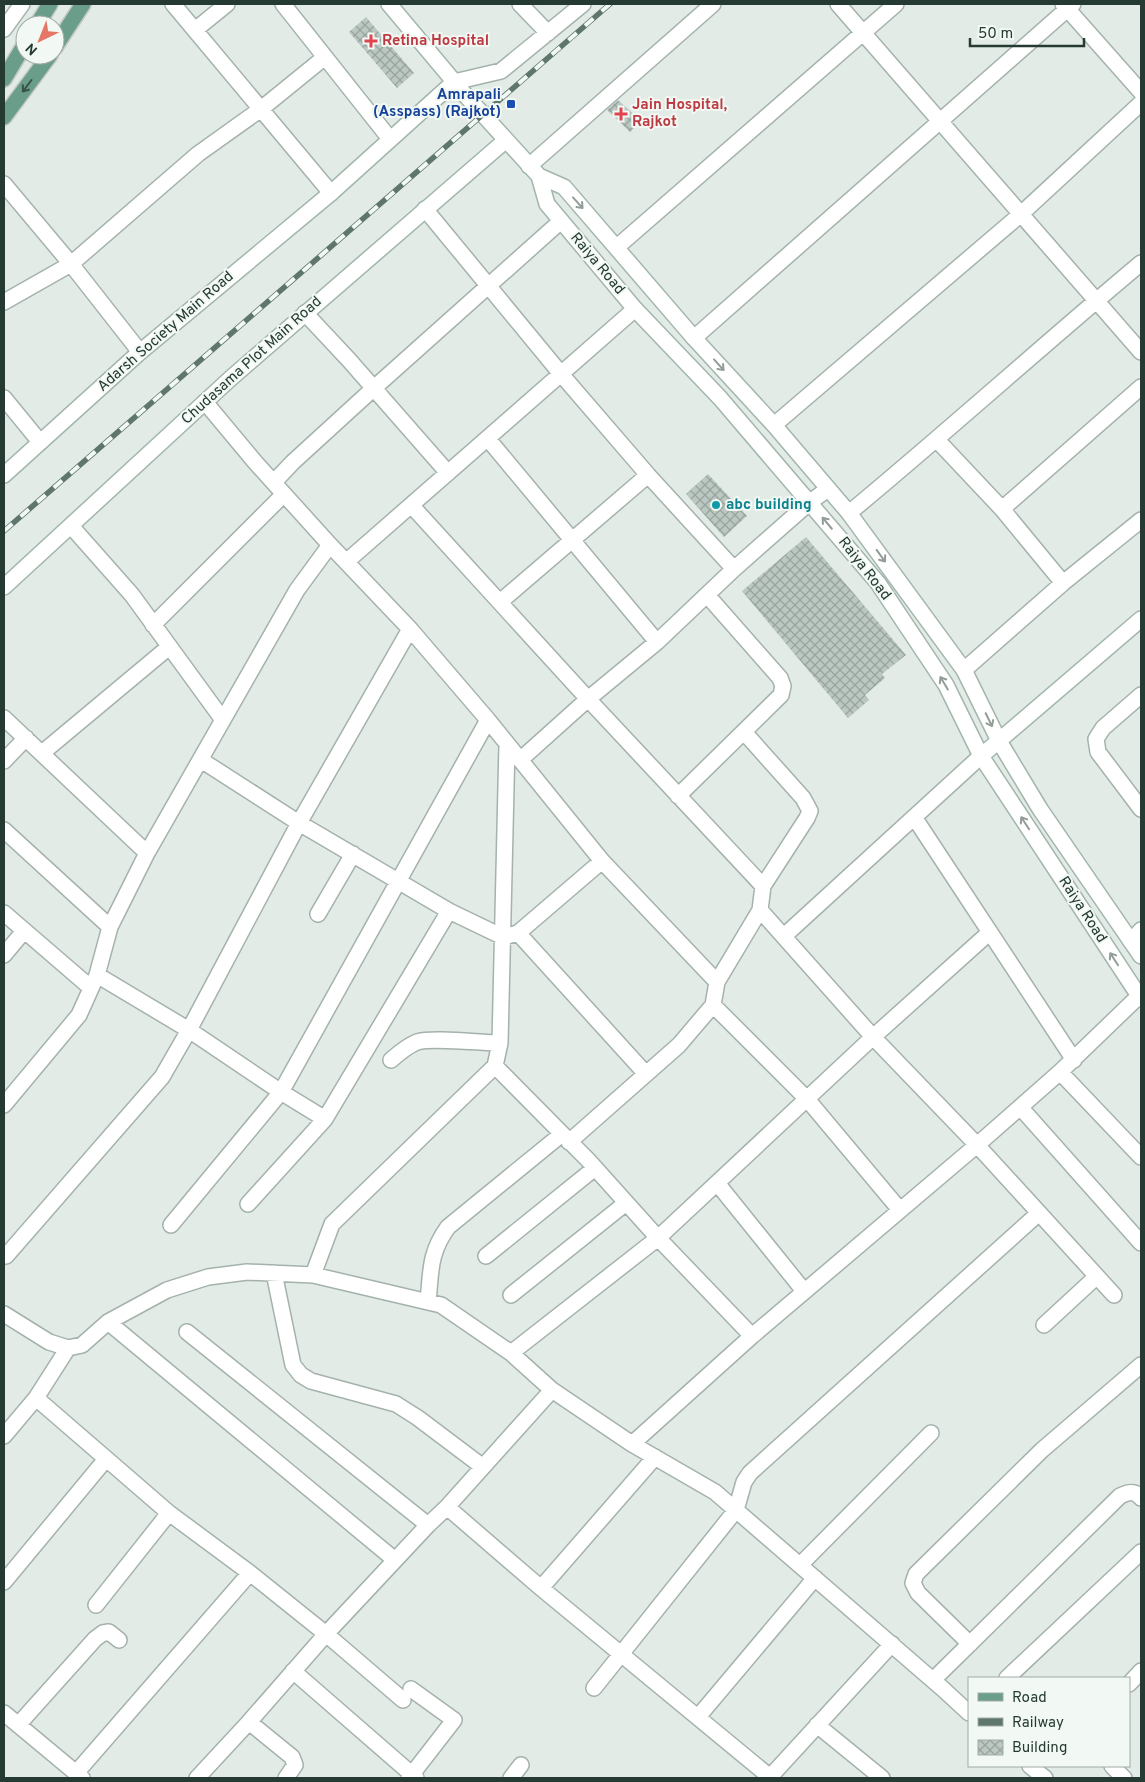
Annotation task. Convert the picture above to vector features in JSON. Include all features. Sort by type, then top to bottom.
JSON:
[{"type":"main road","points":[[43,15],[50,4]]},
{"type":"main road","points":[[65,32],[83,4]]},
{"type":"main road","points":[[4,79],[15,61]]},
{"type":"main road","points":[[4,117],[43,65]]},
{"type":"street","points":[[4,29],[22,4]]},
{"type":"street","points":[[172,4],[331,193]]},
{"type":"street","points":[[195,30],[228,4]]},
{"type":"street","points":[[283,4],[390,139]]},
{"type":"street","name":"Raiya Road","points":[[389,4],[454,82],[534,171],[564,187],[694,338],[774,426],[849,513],[964,670],[999,741],[1040,809],[1136,935],[1141,956]]},
{"type":"street","points":[[520,4],[548,33]]},
{"type":"street","points":[[454,82],[501,70],[583,4]]},
{"type":"street","points":[[534,171],[713,4]]},
{"type":"street","points":[[838,4],[1141,352]]},
{"type":"street","points":[[617,247],[896,4]]},
{"type":"street","points":[[694,338],[1068,6],[1141,92]]},
{"type":"street","points":[[4,302],[71,264],[198,154],[261,109],[324,57]]},
{"type":"street","name":"Adarsh Society Main Road","points":[[4,475],[140,352],[331,193],[454,82]]},
{"type":"street","points":[[774,426],[1021,214],[1141,103]]},
{"type":"street","name":"Chudasama Plot Main Road","points":[[4,587],[205,402],[506,140]]},
{"type":"street","name":"Raiya Road","points":[[534,171],[547,204],[561,221],[635,309],[720,398],[878,584],[946,685],[981,756],[1140,998]]},
{"type":"street","points":[[4,184],[71,264],[140,352]]},
{"type":"street","points":[[425,209],[561,374],[648,475],[734,569]]},
{"type":"street","points":[[274,482],[293,462],[374,388],[561,221]]},
{"type":"street","points":[[849,513],[937,440],[1141,263]]},
{"type":"street","points":[[346,562],[635,309]]},
{"type":"street","points":[[305,313],[448,473]]},
{"type":"street","points":[[1002,508],[1141,387]]},
{"type":"street","points":[[4,398],[40,442]]},
{"type":"street","points":[[205,402],[330,545],[410,629],[488,720],[602,861],[717,982]]},
{"type":"street","points":[[488,439],[657,642]]},
{"type":"street","points":[[937,440],[1002,508],[1063,583]]},
{"type":"street","points":[[500,602],[648,475]]},
{"type":"street","points":[[520,760],[588,699],[657,642],[734,569],[828,488]]},
{"type":"street","points":[[153,625],[284,494]]},
{"type":"street","points":[[412,505],[588,699],[763,886]]},
{"type":"street","points":[[964,670],[1063,583],[1141,520]]},
{"type":"street","points":[[71,526],[132,595],[223,720]]},
{"type":"street","points":[[4,1105],[79,1015],[94,981],[110,927],[147,853],[297,590],[330,545]]},
{"type":"street","points":[[678,796],[781,695],[783,686],[780,678],[707,595]]},
{"type":"street","points":[[784,936],[981,756],[1141,619]]},
{"type":"street","points":[[4,1256],[162,1077],[299,823],[410,629]]},
{"type":"street","points":[[42,753],[169,647]]},
{"type":"street","points":[[1141,694],[1103,728],[1096,740],[1098,752],[1141,809]]},
{"type":"street","points":[[4,718],[147,853]]},
{"type":"street","points":[[171,1225],[281,1092],[488,720]]},
{"type":"street","points":[[428,1302],[433,1254],[438,1240],[448,1227],[646,1074],[678,1045],[713,1005],[717,982],[760,910],[763,886],[810,811],[803,798],[744,732]]},
{"type":"street","points":[[4,761],[26,738]]},
{"type":"street","points":[[313,1276],[332,1224],[495,1066],[500,1043],[507,744]]},
{"type":"street","points":[[201,760],[299,823],[450,910],[503,936],[518,933],[602,861]]},
{"type":"street","points":[[914,817],[1074,1060]]},
{"type":"street","points":[[4,830],[110,927]]},
{"type":"street","points":[[318,914],[353,854]]},
{"type":"street","points":[[248,1204],[325,1119],[450,910]]},
{"type":"street","points":[[760,910],[873,1037],[977,1145],[1114,1295]]},
{"type":"street","points":[[4,913],[24,931],[94,981],[189,1030],[281,1092],[325,1119]]},
{"type":"street","points":[[4,955],[24,931]]},
{"type":"street","points":[[511,1353],[658,1238],[873,1037],[990,932]]},
{"type":"street","points":[[518,933],[646,1074]]},
{"type":"street","points":[[632,1444],[752,1336],[1074,1060],[1140,998]]},
{"type":"street","points":[[713,1005],[807,1099],[900,1210]]},
{"type":"street","points":[[391,1060],[405,1048],[418,1042],[500,1043]]},
{"type":"street","points":[[495,1066],[595,1168],[658,1238],[752,1336]]},
{"type":"street","points":[[1060,1072],[1141,1157]]},
{"type":"street","points":[[1020,1107],[1141,1243]]},
{"type":"street","points":[[486,1256],[595,1168]]},
{"type":"street","points":[[717,1183],[804,1291]]},
{"type":"street","points":[[511,1295],[626,1203]]},
{"type":"street","points":[[594,1688],[736,1510],[744,1482],[750,1473],[1038,1213]]},
{"type":"street","points":[[4,1314],[49,1342],[68,1348],[82,1345],[108,1322],[167,1290],[208,1277],[247,1272],[313,1276],[440,1305],[511,1353],[552,1390],[632,1444],[715,1492],[968,1712]]},
{"type":"street","points":[[274,1273],[289,1350],[293,1365],[301,1375],[312,1381],[396,1404],[418,1418],[483,1467]]},
{"type":"street","points":[[1044,1325],[1096,1277]]},
{"type":"street","points":[[108,1322],[395,1560]]},
{"type":"street","points":[[186,1332],[428,1525]]},
{"type":"street","points":[[4,1436],[36,1398],[68,1348]]},
{"type":"street","points":[[970,1644],[918,1593],[913,1583],[916,1574],[1042,1450],[1141,1365]]},
{"type":"street","points":[[197,1778],[326,1634],[447,1507],[552,1390]]},
{"type":"street","points":[[36,1398],[169,1512],[250,1573],[326,1634],[407,1694],[454,1720],[412,1777],[293,1671]]},
{"type":"street","points":[[800,1565],[931,1433]]},
{"type":"street","points":[[542,1588],[655,1457]]},
{"type":"street","points":[[4,1582],[106,1459]]},
{"type":"street","points":[[933,1680],[1120,1496],[1129,1492],[1140,1494]]},
{"type":"street","points":[[447,1507],[769,1778],[892,1644]]},
{"type":"street","points":[[96,1606],[169,1512]]},
{"type":"street","points":[[1008,1677],[1141,1552]]},
{"type":"street","points":[[4,1713],[79,1776],[250,1573]]},
{"type":"street","points":[[698,1717],[815,1578]]},
{"type":"street","points":[[18,1725],[95,1638],[103,1632],[109,1632],[119,1640]]},
{"type":"street","points":[[1130,1683],[1141,1671]]},
{"type":"street","points":[[249,1722],[292,1757],[295,1765],[286,1778]]},
{"type":"street","points":[[817,1725],[882,1778]]},
{"type":"street","points":[[511,1778],[521,1765]]},
{"type":"street","points":[[1032,1767],[1044,1774]]},
{"type":"street","points":[[1113,1767],[1124,1778]]},
{"type":"building","points":[[366,17],[414,73],[397,88],[349,32]]},
{"type":"building","points":[[618,100],[641,121],[630,132],[607,110]]},
{"type":"building","name":"abc building","points":[[708,474],[747,516],[724,537],[686,494]]},
{"type":"building","points":[[806,537],[906,655],[882,674],[885,678],[865,695],[869,700],[848,718],[742,591]]},
{"type":"railway","points":[[4,531],[610,4]]},
{"type":"place","name":"Retina Hospital","points":[[371,41]]},
{"type":"place","name":"Amrapali (Asspass) (Rajkot)","points":[[511,104]]},
{"type":"place","name":"Jain Hospital, Rajkot","points":[[621,114]]},
{"type":"place","name":"abc building","points":[[716,505]]}]
